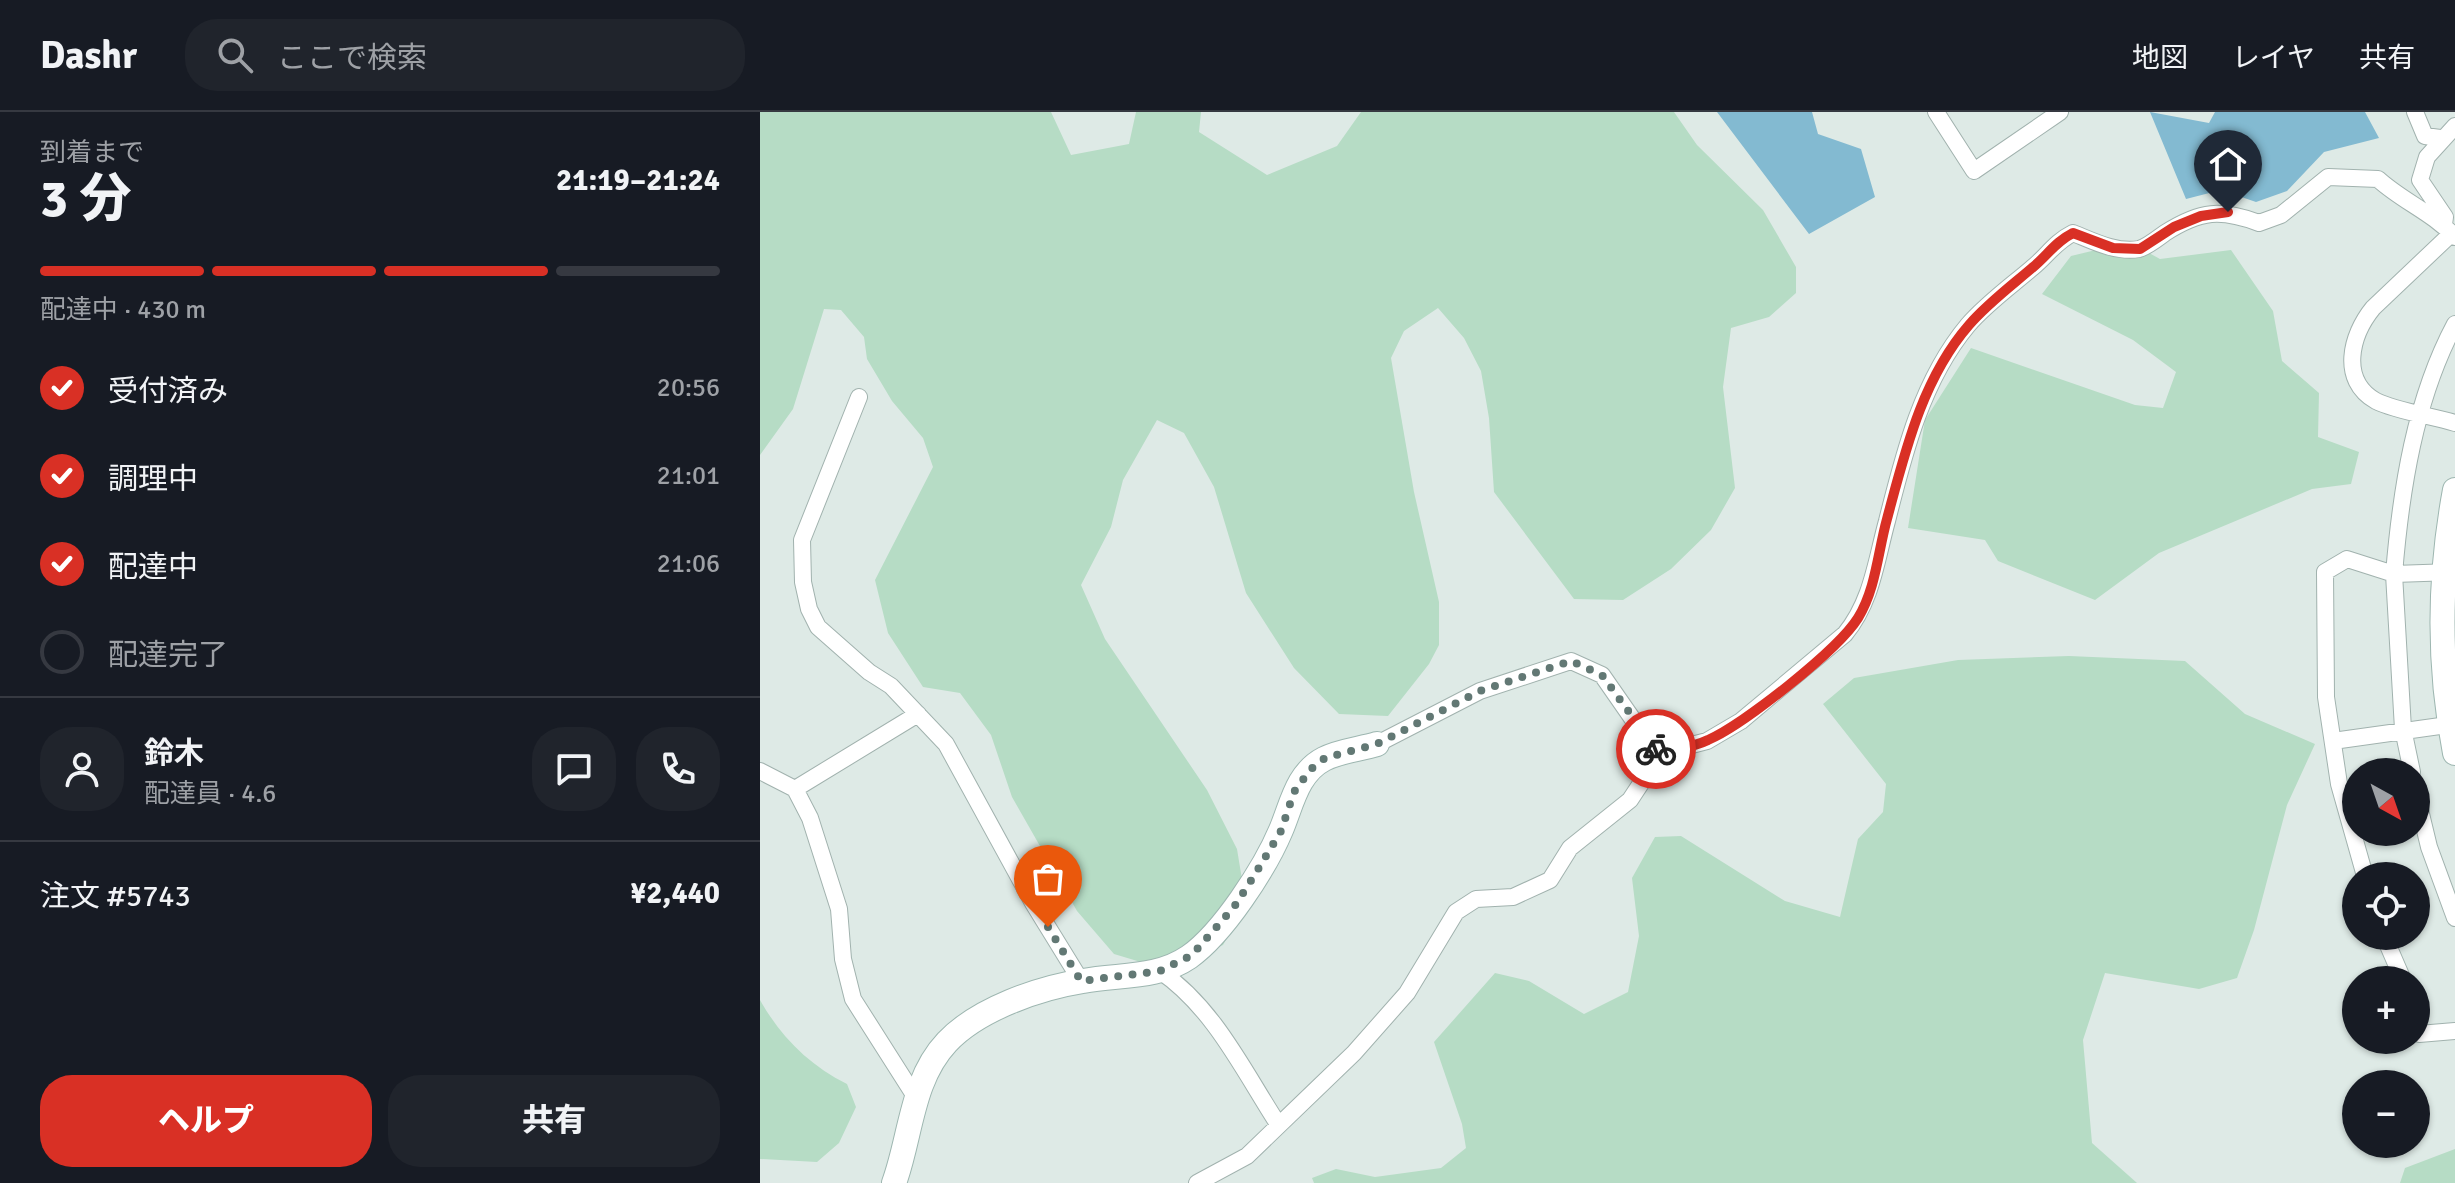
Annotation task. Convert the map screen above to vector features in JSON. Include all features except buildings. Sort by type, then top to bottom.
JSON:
[{"type":"street","points":[[1936,112],[1974,171],[2059,112]]},
{"type":"street","points":[[2415,112],[2425,136],[2440,138]]},
{"type":"street","points":[[2450,231],[2445,217],[2420,180],[2427,157],[2440,138],[2455,126]]},
{"type":"street","points":[[1197,1183],[1247,1156],[1385,1019],[1407,993],[1456,912],[1476,899],[1513,897],[1550,880],[1570,848],[1630,800],[1661,753],[1707,741],[1741,721],[1845,634],[1858,618],[1873,579],[1916,413],[1968,325],[2035,266],[2055,242],[2073,233],[2113,248],[2140,249],[2174,227],[2201,216],[2228,212],[2259,223],[2281,215],[2328,177],[2378,179],[2398,197],[2450,231]]},
{"type":"street","points":[[2450,231],[2365,318],[2352,352],[2352,370],[2366,392],[2377,401],[2455,423]]},
{"type":"street","points":[[2409,758],[2403,729],[2394,574],[2402,496],[2425,393],[2455,324]]},
{"type":"street","points":[[859,397],[802,540],[803,582],[809,609],[818,627],[869,672],[891,686],[946,744],[1033,903],[1081,981]]},
{"type":"street","points":[[2455,490],[2443,626],[2455,753]]},
{"type":"street","points":[[2361,862],[2339,784],[2326,697],[2325,572],[2347,559],[2394,574],[2450,572]]},
{"type":"street","points":[[894,1183],[916,1098],[934,1059],[946,1042],[976,1016],[1017,1000],[1081,981],[1160,971],[1192,955],[1234,907],[1281,831],[1294,792],[1310,770],[1325,758],[1377,744],[1480,691],[1571,661],[1602,675],[1650,744],[1661,753]]},
{"type":"street","points":[[795,789],[918,714]]},
{"type":"street","points":[[2333,741],[2403,729],[2452,725]]},
{"type":"street","points":[[760,771],[795,789],[810,818],[839,909],[843,959],[853,999],[916,1098]]},
{"type":"street","points":[[2429,846],[2455,918]]},
{"type":"street","points":[[1160,971],[1181,985],[1207,1012],[1278,1124]]},
{"type":"street","points":[[2430,1033],[2455,1031]]},
{"type":"green space","points":[[760,112],[1051,112],[1071,155],[1129,144],[1136,112],[1201,112],[1199,132],[1267,175],[1337,146],[1361,112],[1674,112],[1697,145],[1763,210],[1796,267],[1796,293],[1769,317],[1731,328],[1723,387],[1735,488],[1711,530],[1671,569],[1623,600],[1574,599],[1494,492],[1489,418],[1481,371],[1464,338],[1438,308],[1404,331],[1391,358],[1414,492],[1439,602],[1439,645],[1429,664],[1388,716],[1339,714],[1294,668],[1246,593],[1214,487],[1184,433],[1157,420],[1123,480],[1111,527],[1081,585],[1105,639],[1207,790],[1237,849],[1246,904],[1223,945],[1164,969],[1114,954],[1077,911],[1012,797],[991,735],[960,693],[923,687],[888,633],[875,580],[933,467],[923,438],[892,401],[867,359],[864,337],[841,310],[824,309],[793,409],[760,455]]},
{"type":"green space","points":[[2129,242],[2160,259],[2231,250],[2273,311],[2282,361],[2319,393],[2318,437],[2359,452],[2351,484],[2312,489],[2159,553],[2095,600],[1998,561],[1985,540],[1908,528],[1925,420],[1971,348],[2135,405],[2163,408],[2176,372],[2133,340],[2042,294],[2071,256]]},
{"type":"green space","points":[[2069,656],[2185,661],[2245,714],[2315,744],[2287,805],[2254,930],[2237,978],[2199,989],[2105,973],[2083,1040],[2092,1143],[2137,1183],[1314,1183],[1312,1178],[1336,1169],[1375,1177],[1441,1168],[1466,1148],[1462,1124],[1434,1042],[1495,973],[1529,981],[1584,1014],[1628,992],[1639,936],[1632,878],[1655,837],[1681,836],[1785,901],[1840,917],[1858,839],[1883,812],[1886,784],[1823,704],[1854,678],[1958,660]]},
{"type":"green space","points":[[760,1000],[797,1049],[847,1084],[856,1107],[839,1143],[817,1162],[760,1159]]},
{"type":"green space","points":[[2455,1149],[2455,1183],[2400,1183],[2405,1168]]},
{"type":"water","points":[[1717,112],[1812,112],[1818,134],[1861,149],[1875,197],[1809,234]]},
{"type":"water","points":[[2150,112],[2209,123],[2215,112],[2365,112],[2379,138],[2324,152],[2287,191],[2256,202],[2221,190],[2186,199]]},
{"type":"way so far","points":[[1048,927],[1081,981],[1130,976],[1174,966],[1192,955],[1234,907],[1281,831],[1294,792],[1310,770],[1325,758],[1377,744],[1480,691],[1571,661],[1602,675],[1656,749]]},
{"type":"route","points":[[1656,749],[1661,753],[1707,741],[1741,721],[1777,694],[1845,634],[1858,618],[1873,579],[1916,413],[1968,325],[2035,266],[2055,242],[2073,233],[2113,248],[2140,249],[2174,227],[2201,216],[2228,212]]}]
